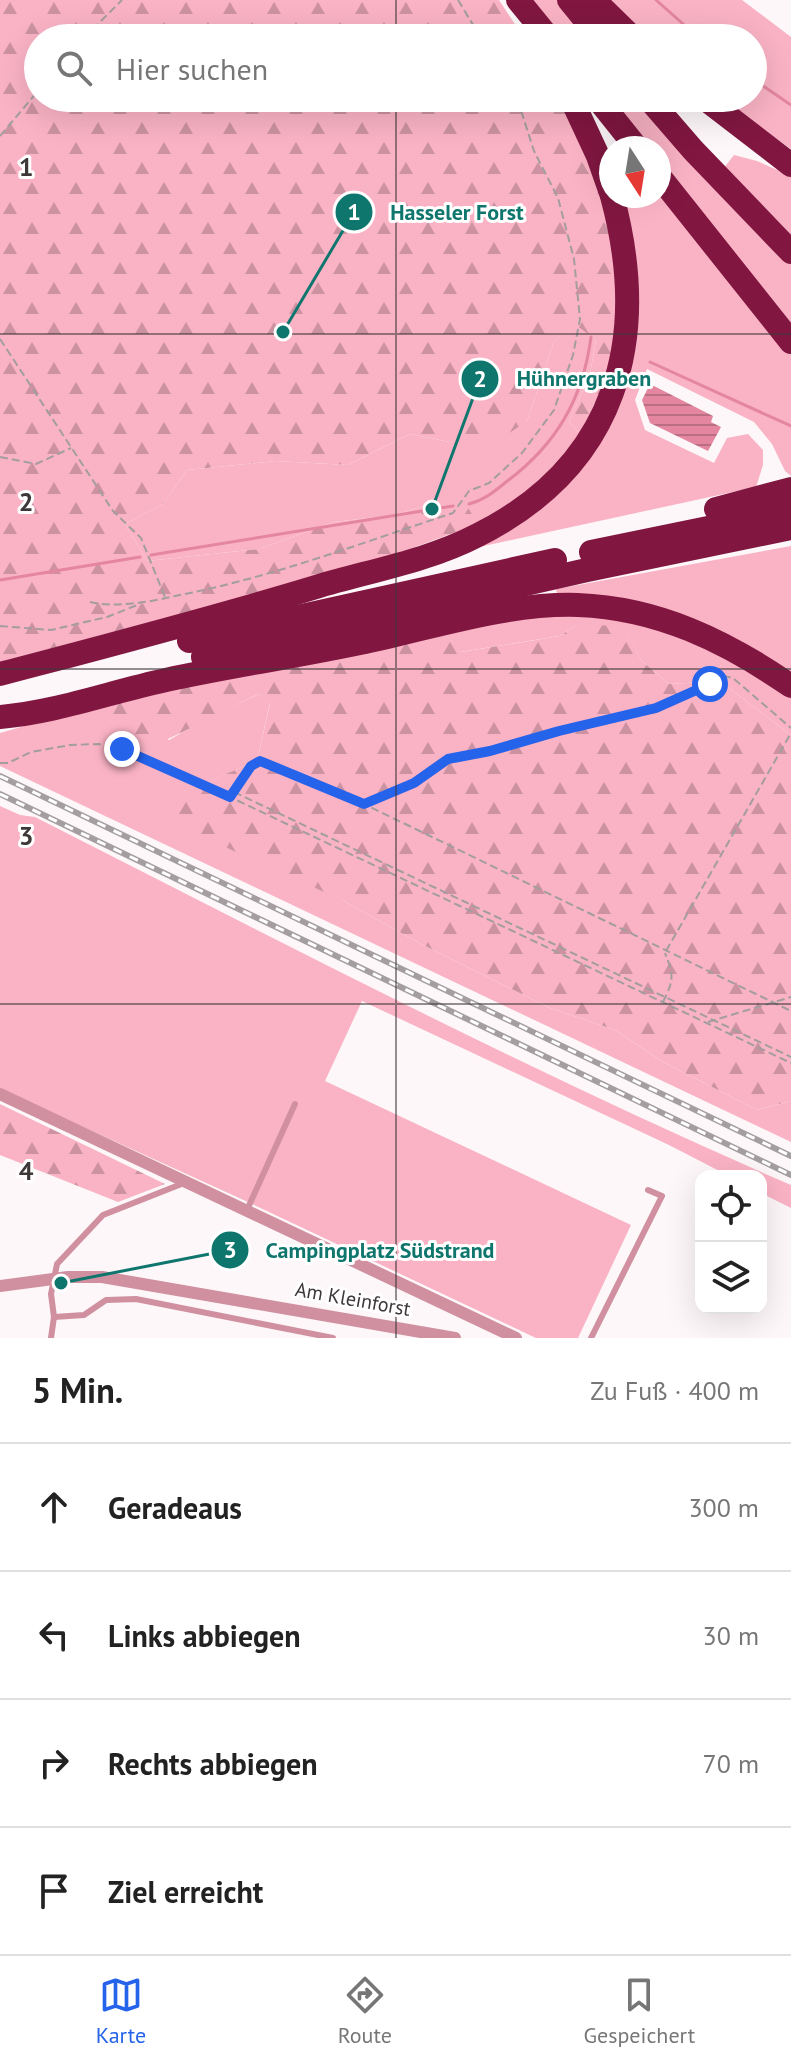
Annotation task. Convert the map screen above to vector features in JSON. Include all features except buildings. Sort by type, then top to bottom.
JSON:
[{"type":"highway","points":[[515,0],[529,24]]},
{"type":"highway","points":[[515,0],[536,24]]},
{"type":"highway","points":[[569,0],[589,24]]},
{"type":"highway","points":[[594,0],[619,24]]},
{"type":"highway","points":[[578,112],[599,159]]},
{"type":"highway","points":[[608,112],[627,136]]},
{"type":"highway","points":[[660,112],[791,252]]},
{"type":"highway","points":[[722,112],[791,165]]},
{"type":"highway","points":[[671,191],[791,342]]},
{"type":"highway","points":[[0,674],[209,620],[448,548],[502,522],[534,500],[583,449],[605,413],[622,357],[629,286],[615,208]]},
{"type":"highway","points":[[647,540],[683,516],[791,489]]},
{"type":"highway","points":[[0,686],[250,627],[791,511]]},
{"type":"highway","points":[[0,714],[161,667],[323,628],[791,528]]},
{"type":"highway","points":[[0,714],[36,714],[162,681],[333,649],[501,612],[578,605],[642,614],[691,628],[760,664],[791,686]]},
{"type":"street","name":"Am Kleinforst","points":[[0,1094],[516,1338]]},
{"type":"street","name":"Am Kleinforst","points":[[0,1286],[84,1276],[118,1279],[381,1331],[455,1338]]},
{"type":"lane","points":[[247,1210],[295,1104]]},
{"type":"lane","points":[[51,1338],[54,1317],[51,1294],[57,1264],[103,1215],[187,1182]]},
{"type":"lane","points":[[591,1338],[662,1196],[648,1190]]},
{"type":"lane","points":[[54,1317],[84,1315],[106,1300],[136,1299],[333,1338]]},
{"type":"path","points":[[98,24],[122,0]]},
{"type":"path","points":[[458,0],[473,24]]},
{"type":"path","points":[[0,136],[24,108]]},
{"type":"path","points":[[90,602],[145,602],[203,591],[287,568],[453,513],[469,491],[489,483],[522,453],[554,410],[573,355],[580,319],[574,259],[558,198],[534,151],[521,112]]},
{"type":"path","points":[[0,339],[113,511],[141,538],[166,598]]},
{"type":"path","points":[[0,457],[36,464],[73,448]]},
{"type":"path","points":[[0,626],[51,630],[107,617],[145,602]]},
{"type":"path","points":[[364,804],[414,783],[448,759],[656,708],[724,676],[733,678],[791,728]]},
{"type":"path","points":[[665,952],[791,733]]},
{"type":"path","points":[[0,763],[44,749],[70,745],[99,744],[122,749],[230,797],[791,1063]]},
{"type":"path","points":[[230,797],[251,766],[260,761],[364,804],[791,1011]]},
{"type":"path","points":[[233,791],[791,1057]]},
{"type":"path","points":[[662,1002],[671,985],[673,969],[665,952]]},
{"type":"path","points":[[707,1023],[791,997]]},
{"type":"green space","points":[[0,0],[499,0],[515,24],[24,24],[24,112],[566,112],[584,145],[599,192],[599,208],[604,208],[617,249],[614,363],[580,434],[569,422],[590,374],[596,340],[576,325],[554,341],[527,421],[508,434],[450,442],[410,434],[348,465],[276,461],[187,470],[163,504],[125,524],[147,561],[259,549],[334,522],[394,515],[433,503],[465,503],[478,524],[366,565],[0,662]]},
{"type":"green space","points":[[530,0],[560,0],[580,24],[549,24]]},
{"type":"green space","points":[[607,0],[742,0],[791,37],[791,149],[739,112],[767,112],[767,24],[632,24]]},
{"type":"green space","points":[[618,112],[652,112],[791,263],[791,328],[671,178],[671,136],[637,136]]},
{"type":"green space","points":[[734,155],[791,176],[791,240],[723,169]]},
{"type":"green space","points":[[671,202],[791,355],[791,476],[785,471],[772,444],[754,422],[647,369],[635,400],[645,430],[714,463],[727,438],[748,434],[763,450],[763,465],[756,487],[479,547],[590,448],[617,208],[671,208]]},
{"type":"green space","points":[[576,324],[596,340],[590,374],[569,422],[580,434],[545,479],[478,524],[433,503],[394,515],[334,522],[259,549],[147,561],[125,524],[163,504],[187,470],[276,461],[348,465],[410,434],[450,442],[527,421],[554,341]]},
{"type":"green space","points":[[791,546],[791,735],[720,681],[669,684],[642,661],[622,626],[575,626],[560,636],[460,652],[444,633],[561,612],[556,589]]},
{"type":"green space","points":[[622,625],[642,661],[669,684],[720,681],[791,735],[791,1101],[757,1110],[663,1062],[615,1030],[550,1008],[421,944],[344,901],[177,825],[170,797],[257,761],[270,703],[259,694],[139,751],[104,733],[101,704],[444,633],[461,652],[560,636],[575,626]]},
{"type":"green space","points":[[259,694],[270,702],[257,761],[171,797],[421,944],[550,1008],[615,1030],[663,1062],[757,1110],[791,1101],[791,1142],[0,766],[0,733],[101,704],[169,740]]},
{"type":"green space","points":[[0,806],[20,815],[35,817],[505,1053],[757,1170],[717,1170],[362,1001],[325,1081],[631,1225],[578,1338],[536,1338],[0,1089]]},
{"type":"green space","points":[[0,1104],[165,1184],[118,1202],[0,1155]]},
{"type":"green space","points":[[767,1174],[791,1185],[791,1208],[767,1196]]},
{"type":"shaded area","points":[[654,386],[713,416],[711,422],[721,427],[708,451],[650,423],[642,400],[648,388]]},
{"type":"waterway","points":[[656,0],[683,24]]},
{"type":"waterway","points":[[767,89],[791,105]]},
{"type":"waterway","points":[[469,504],[502,486],[524,468],[553,436],[574,400],[591,337]]},
{"type":"waterway","points":[[650,362],[791,426]]},
{"type":"waterway","points":[[151,555],[453,506]]},
{"type":"waterway","points":[[0,580],[140,557]]},
{"type":"railway","points":[[0,776],[791,1156]]},
{"type":"railway","points":[[0,794],[791,1175]]},
{"type":"place","name":"Hasseler Forst","points":[[283,332]]},
{"type":"place","name":"Hühnergraben","points":[[432,509]]},
{"type":"place","name":"Campingplatz Südstrand","points":[[61,1283]]},
{"type":"route","points":[[122,749],[230,797],[251,766],[260,761],[364,804],[414,783],[448,759],[656,708],[710,684]]}]
